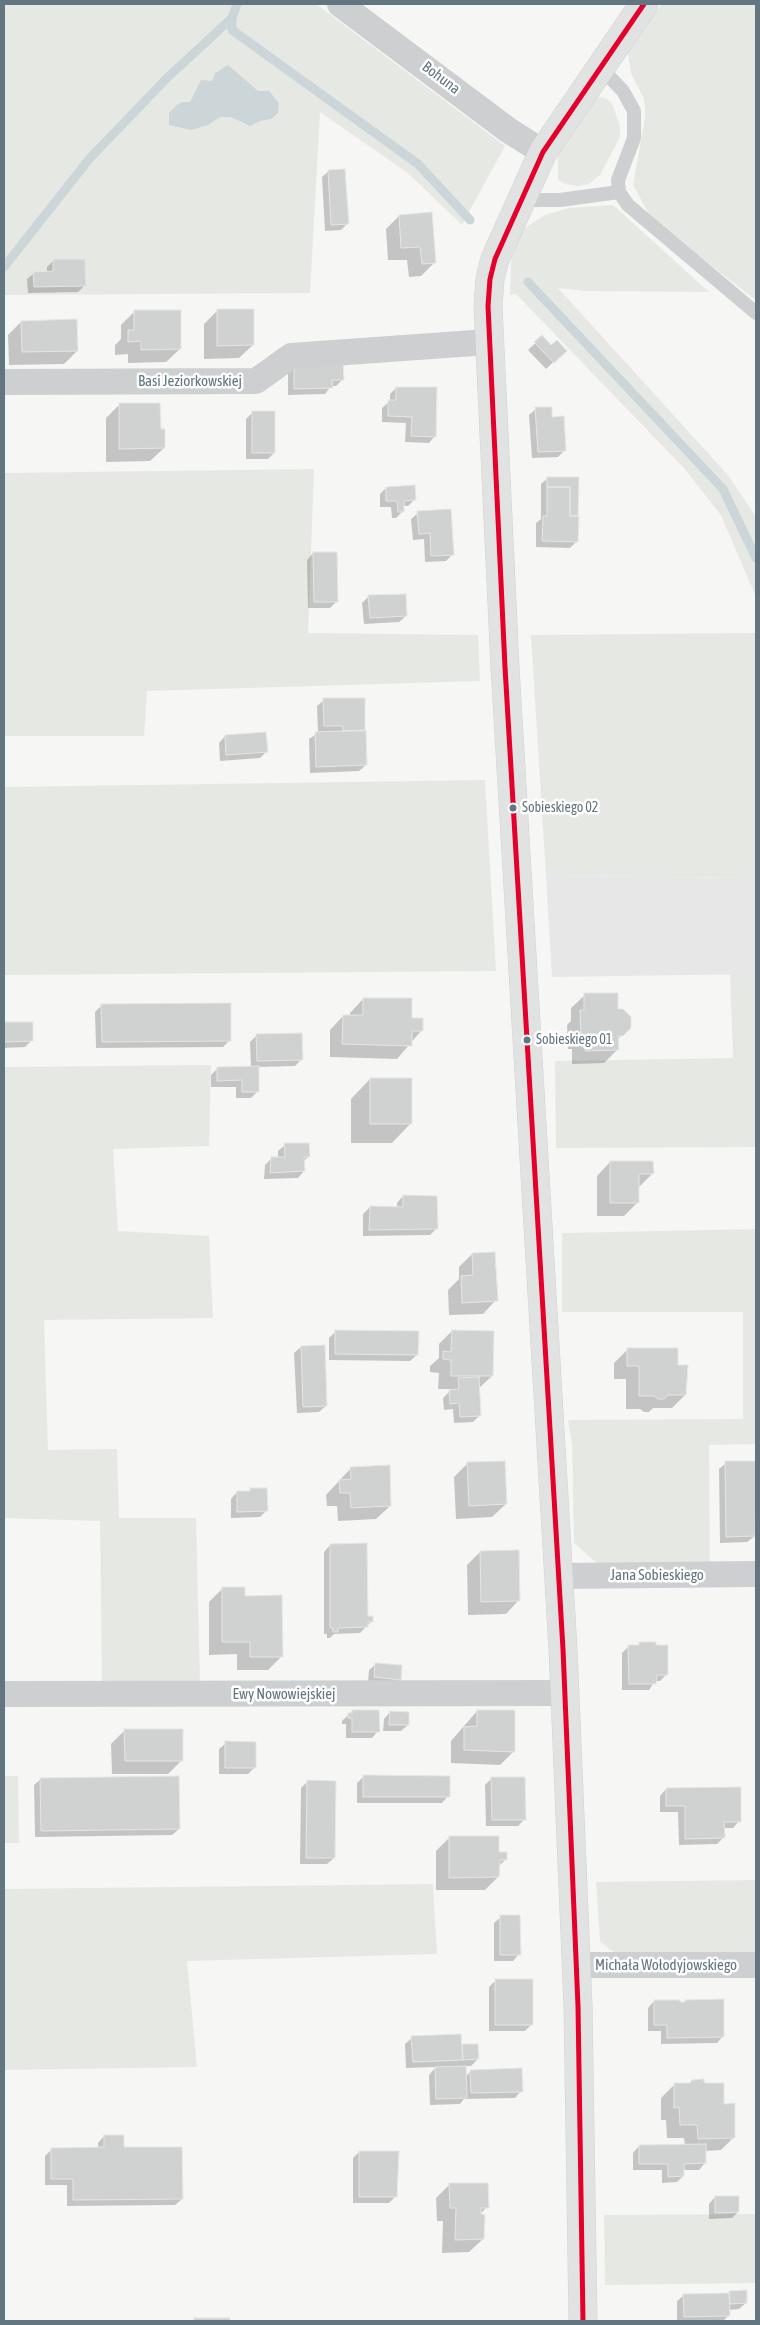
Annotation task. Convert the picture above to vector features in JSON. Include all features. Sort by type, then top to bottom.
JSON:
[{"type":"street","name":"Bohuna","points":[[340,4],[508,130],[543,152]]},
{"type":"street","points":[[583,2321],[576,1966],[565,1693],[488,342],[490,279],[495,259],[543,152],[644,4]]},
{"type":"street","name":"Basi Jeziorkowskiej","points":[[4,382],[256,381],[291,356],[488,342]]},
{"type":"street","name":"Jana Sobieskiego","points":[[559,1576],[756,1574]]},
{"type":"street","name":"Ewy Nowowiejskiej","points":[[4,1694],[565,1693]]},
{"type":"street","name":"Michała Wołodyjowskiego","points":[[576,1966],[756,1965]]},
{"type":"lane","points":[[600,67],[623,91],[634,111],[634,138],[624,159],[618,180],[619,192],[628,205],[756,313]]},
{"type":"lane","points":[[522,200],[560,200],[619,192]]},
{"type":"shaded area","points":[[4,4],[316,4],[505,146],[462,225],[409,174],[320,112],[310,293],[4,295]]},
{"type":"shaded area","points":[[662,4],[756,4],[756,300],[701,258],[649,214],[633,185],[645,118],[645,106],[643,97],[631,73],[627,47]]},
{"type":"shaded area","points":[[228,65],[258,91],[269,91],[279,103],[278,113],[271,119],[260,121],[250,126],[231,117],[220,117],[208,125],[191,130],[169,125],[169,113],[182,102],[190,102],[201,80],[212,81],[215,73]]},
{"type":"shaded area","points":[[596,97],[606,98],[612,104],[620,126],[620,137],[600,175],[589,184],[578,186],[565,184],[558,180],[558,153]]},
{"type":"shaded area","points":[[613,205],[709,292],[585,291],[558,288],[727,474],[753,512],[756,519],[756,597],[721,515],[683,467],[516,294],[510,295],[512,240],[525,228],[545,215],[569,208]]},
{"type":"shaded area","points":[[314,469],[308,633],[478,635],[480,681],[147,691],[144,736],[4,736],[4,473]]},
{"type":"shaded area","points":[[756,633],[756,878],[546,876],[531,635]]},
{"type":"shaded area","points":[[485,780],[496,971],[4,975],[4,787]]},
{"type":"shaded area","points":[[546,876],[756,878],[756,974],[552,977]]},
{"type":"shaded area","points":[[730,974],[756,974],[756,1147],[556,1148],[555,1061],[733,1058]]},
{"type":"shaded area","points":[[211,1065],[209,1146],[113,1149],[118,1231],[209,1236],[213,1318],[44,1320],[48,1450],[117,1449],[119,1518],[196,1518],[200,1682],[102,1685],[100,1521],[4,1518],[4,1067]]},
{"type":"shaded area","points":[[756,1229],[756,1444],[709,1445],[710,1563],[599,1565],[574,1543],[572,1444],[568,1420],[743,1419],[743,1312],[562,1312],[562,1233]]},
{"type":"shaded area","points":[[4,1776],[18,1776],[19,1843],[4,1843]]},
{"type":"shaded area","points":[[756,1880],[756,1954],[623,1955],[610,1950],[600,1941],[596,1882]]},
{"type":"shaded area","points":[[433,1884],[437,1954],[187,1961],[197,2067],[4,2070],[4,1889]]},
{"type":"shaded area","points":[[756,2214],[756,2283],[605,2285],[604,2215]]},
{"type":"building","points":[[345,169],[349,224],[331,225],[328,170]]},
{"type":"building","points":[[432,212],[436,263],[422,264],[420,247],[401,248],[399,215]]},
{"type":"building","points":[[53,259],[85,259],[86,286],[34,287],[33,272],[53,271]]},
{"type":"building","points":[[217,309],[254,309],[254,345],[217,346]]},
{"type":"building","points":[[134,310],[181,310],[181,349],[141,350],[141,341],[128,342],[128,330],[134,330]]},
{"type":"building","points":[[77,319],[78,351],[22,352],[21,321]]},
{"type":"building","points":[[542,335],[551,345],[557,340],[567,351],[554,363],[534,342]]},
{"type":"building","points":[[343,363],[344,380],[332,380],[333,388],[294,389],[294,365]]},
{"type":"building","points":[[396,387],[437,387],[436,437],[411,436],[412,417],[388,416],[388,400],[396,400]]},
{"type":"building","points":[[119,403],[160,403],[161,429],[165,429],[165,448],[119,449]]},
{"type":"building","points":[[535,407],[552,407],[552,417],[564,416],[566,451],[538,452]]},
{"type":"building","points":[[252,411],[275,411],[275,453],[252,453]]},
{"type":"building","points":[[547,477],[579,477],[578,516],[570,516],[570,487],[547,487]]},
{"type":"building","points":[[415,485],[416,500],[404,501],[404,512],[398,512],[397,501],[386,501],[386,487]]},
{"type":"building","points":[[547,487],[570,487],[570,516],[579,516],[578,542],[542,541],[543,516],[547,516]]},
{"type":"building","points":[[451,509],[454,555],[431,556],[430,533],[419,534],[417,511]]},
{"type":"building","points":[[313,552],[337,552],[338,602],[314,602]]},
{"type":"building","points":[[406,594],[407,616],[370,618],[368,595]]},
{"type":"building","points":[[323,698],[365,698],[365,731],[343,731],[343,726],[324,726]]},
{"type":"building","points":[[366,730],[367,765],[316,767],[315,732]]},
{"type":"building","points":[[266,732],[268,752],[226,755],[225,735]]},
{"type":"building","points":[[584,993],[618,993],[618,1009],[623,1009],[631,1017],[631,1028],[623,1036],[618,1036],[619,1050],[585,1051],[585,1036],[581,1036],[580,1010],[584,1010]]},
{"type":"building","points":[[363,998],[412,998],[412,1018],[423,1018],[423,1031],[412,1031],[412,1046],[342,1044],[343,1015],[363,1015]]},
{"type":"building","points":[[231,1003],[231,1041],[102,1042],[101,1004]]},
{"type":"building","points":[[4,1022],[33,1022],[33,1041],[4,1042]]},
{"type":"building","points":[[302,1033],[303,1060],[257,1061],[256,1034]]},
{"type":"building","points":[[259,1066],[259,1092],[242,1092],[242,1080],[217,1081],[217,1067]]},
{"type":"building","points":[[370,1078],[412,1078],[412,1124],[370,1124]]},
{"type":"building","points":[[284,1143],[309,1143],[310,1157],[304,1157],[305,1171],[270,1173],[271,1157],[285,1157]]},
{"type":"building","points":[[610,1161],[653,1161],[654,1174],[639,1174],[639,1203],[610,1203]]},
{"type":"building","points":[[403,1195],[437,1196],[438,1229],[369,1230],[370,1206],[403,1207]]},
{"type":"building","points":[[495,1252],[498,1301],[462,1303],[461,1276],[473,1275],[472,1253]]},
{"type":"building","points":[[335,1330],[419,1331],[418,1355],[335,1354]]},
{"type":"building","points":[[452,1330],[494,1331],[493,1376],[451,1376],[451,1360],[443,1359],[443,1351],[451,1352]]},
{"type":"building","points":[[325,1345],[327,1406],[303,1407],[301,1346]]},
{"type":"building","points":[[627,1348],[678,1348],[678,1365],[688,1365],[686,1395],[668,1395],[664,1399],[658,1399],[654,1396],[639,1396],[639,1366],[627,1366]]},
{"type":"building","points":[[479,1377],[481,1416],[460,1417],[459,1403],[450,1404],[449,1390],[459,1389],[458,1378]]},
{"type":"building","points":[[505,1461],[507,1504],[469,1506],[467,1462]]},
{"type":"building","points":[[725,1461],[756,1461],[755,1536],[726,1537]]},
{"type":"building","points":[[390,1465],[391,1506],[351,1508],[350,1493],[340,1493],[339,1480],[351,1479],[350,1467]]},
{"type":"building","points":[[250,1488],[267,1488],[268,1511],[237,1512],[237,1491],[250,1491]]},
{"type":"building","points":[[367,1543],[368,1616],[373,1616],[373,1622],[368,1622],[368,1627],[338,1628],[338,1632],[333,1632],[333,1628],[330,1628],[330,1544]]},
{"type":"building","points":[[519,1550],[520,1601],[481,1602],[480,1551]]},
{"type":"building","points":[[222,1587],[245,1587],[245,1596],[282,1595],[283,1657],[250,1657],[250,1642],[222,1642]]},
{"type":"building","points":[[639,1642],[656,1642],[656,1645],[668,1645],[668,1675],[657,1675],[656,1684],[629,1684],[628,1645],[639,1645]]},
{"type":"building","points":[[375,1663],[402,1665],[401,1680],[374,1677]]},
{"type":"building","points":[[352,1710],[379,1710],[380,1732],[352,1732],[352,1718],[348,1718],[348,1713],[352,1713]]},
{"type":"building","points":[[477,1710],[515,1710],[515,1752],[464,1750],[464,1727],[477,1726]]},
{"type":"building","points":[[390,1711],[409,1712],[409,1725],[389,1725]]},
{"type":"building","points":[[124,1729],[183,1729],[183,1761],[125,1761]]},
{"type":"building","points":[[225,1741],[256,1742],[256,1768],[225,1768]]},
{"type":"building","points":[[363,1775],[450,1776],[450,1797],[363,1797]]},
{"type":"building","points":[[179,1776],[180,1829],[41,1831],[40,1778]]},
{"type":"building","points":[[491,1777],[525,1777],[526,1820],[492,1820]]},
{"type":"building","points":[[307,1780],[336,1781],[335,1858],[306,1858]]},
{"type":"building","points":[[741,1787],[741,1822],[724,1822],[725,1838],[685,1839],[685,1806],[666,1806],[666,1788]]},
{"type":"building","points":[[449,1836],[499,1836],[499,1852],[507,1852],[507,1860],[500,1860],[499,1877],[449,1878]]},
{"type":"building","points":[[500,1915],[520,1915],[521,1955],[500,1955]]},
{"type":"building","points":[[495,1979],[533,1979],[533,2025],[495,2025]]},
{"type":"building","points":[[724,1999],[724,2037],[667,2038],[667,2025],[654,2025],[654,2000],[680,2000],[680,2002],[685,2002],[685,2000]]},
{"type":"building","points":[[461,2034],[463,2060],[413,2062],[411,2036]]},
{"type":"building","points":[[462,2044],[478,2044],[479,2059],[463,2060]]},
{"type":"building","points":[[466,2066],[467,2098],[436,2099],[435,2067]]},
{"type":"building","points":[[522,2068],[523,2092],[471,2093],[470,2070]]},
{"type":"building","points":[[703,2079],[705,2083],[724,2083],[724,2104],[735,2103],[735,2138],[698,2139],[697,2125],[680,2125],[679,2107],[674,2108],[674,2083],[690,2083],[692,2080]]},
{"type":"building","points":[[104,2135],[124,2135],[124,2147],[182,2147],[183,2199],[73,2200],[73,2179],[51,2179],[51,2148],[104,2147]]},
{"type":"building","points":[[706,2144],[706,2163],[684,2164],[684,2176],[668,2177],[668,2164],[639,2164],[639,2145]]},
{"type":"building","points":[[359,2151],[399,2151],[397,2197],[359,2197]]},
{"type":"building","points":[[449,2183],[488,2183],[489,2208],[481,2208],[481,2214],[485,2215],[484,2239],[455,2240],[456,2208],[450,2208]]},
{"type":"building","points":[[715,2196],[739,2196],[739,2212],[715,2213]]},
{"type":"building","points":[[747,2290],[747,2303],[730,2304],[729,2291]]},
{"type":"building","points":[[729,2293],[730,2316],[684,2317],[683,2294]]},
{"type":"building","points":[[194,2318],[230,2318],[230,2321],[194,2321]]},
{"type":"waterway","points":[[237,4],[232,18],[232,30],[418,164],[470,220]]},
{"type":"waterway","points":[[4,267],[90,158],[168,77],[232,18]]},
{"type":"waterway","points":[[528,282],[723,489],[756,558]]},
{"type":"transit line","points":[[583,2321],[578,2006],[563,1649],[505,667],[488,306],[490,279],[495,259],[543,152],[644,4]]},
{"type":"place","name":"Sobieskiego 02","points":[[513,808]]},
{"type":"place","name":"Sobieskiego 01","points":[[527,1040]]}]
